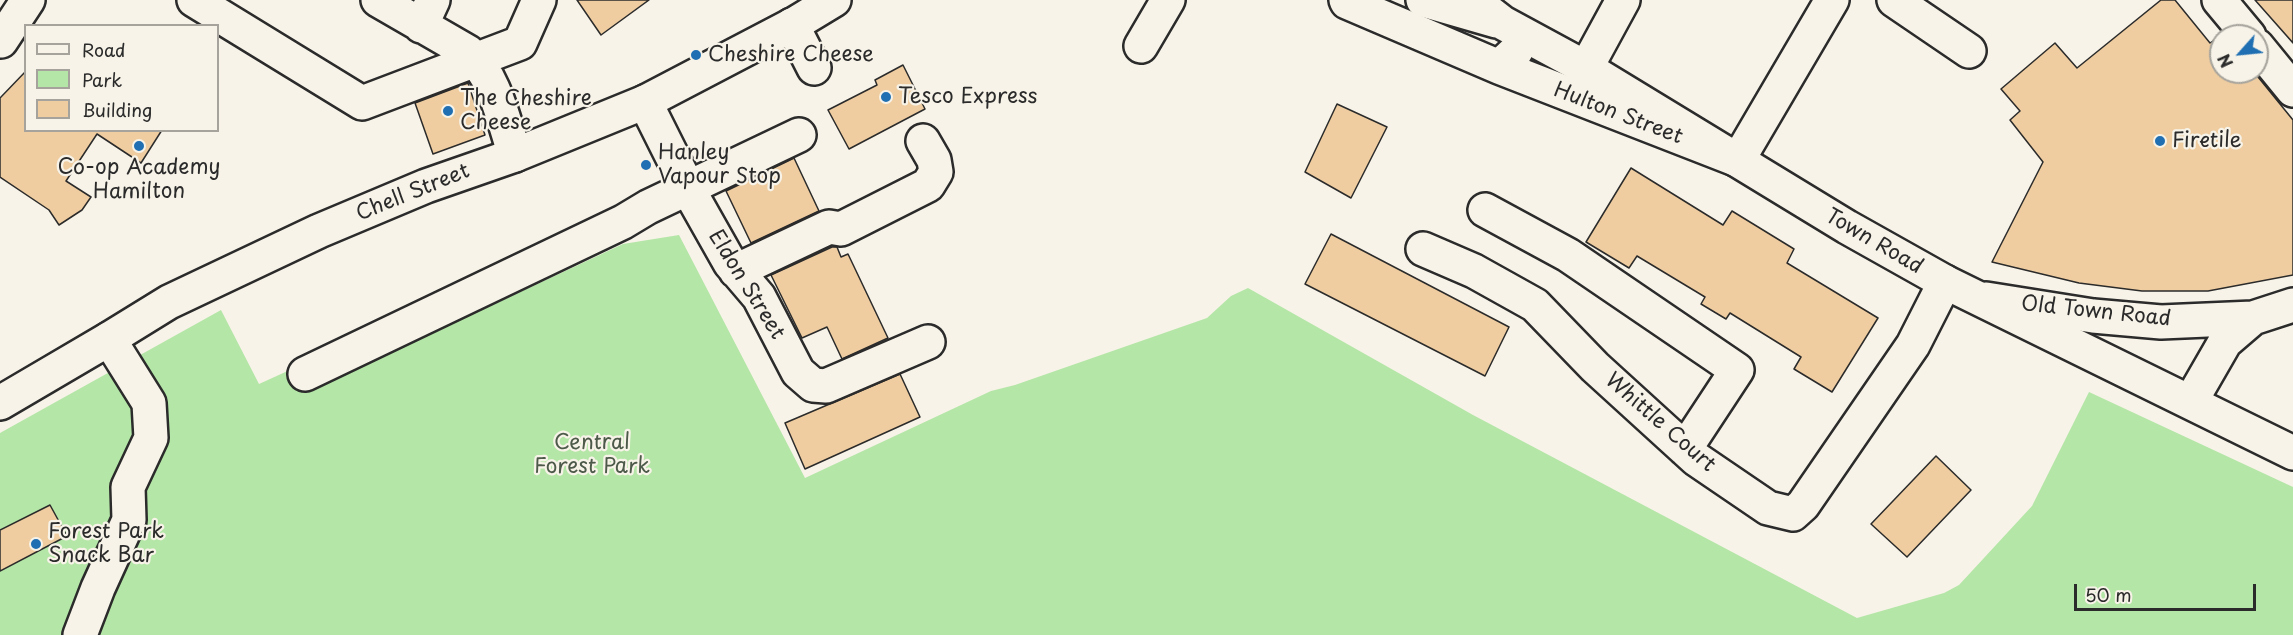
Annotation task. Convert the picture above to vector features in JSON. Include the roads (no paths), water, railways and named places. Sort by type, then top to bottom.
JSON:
[{"type":"main road","points":[[1,29],[10,0]]},
{"type":"main road","points":[[194,0],[362,103],[520,43],[539,0]]},
{"type":"main road","points":[[378,0],[427,13],[477,61],[487,74],[515,155]]},
{"type":"main road","name":"Chell Street","points":[[0,403],[168,302],[318,231],[426,186],[515,155],[645,102],[792,25],[834,0]]},
{"type":"main road","points":[[1141,46],[1168,0]]},
{"type":"main road","name":"Hulton Street","points":[[1346,0],[1499,67],[1738,160]]},
{"type":"main road","points":[[1423,0],[1517,31],[1499,67]]},
{"type":"main road","name":"Town Road","points":[[1473,0],[1517,31],[1586,68],[1847,227],[1945,282],[2293,453]]},
{"type":"main road","points":[[1586,68],[1623,0]]},
{"type":"main road","points":[[1738,160],[1832,0]]},
{"type":"main road","points":[[1894,0],[1969,51]]},
{"type":"main road","points":[[2219,0],[2239,24]]},
{"type":"main road","points":[[1,29],[37,2]]},
{"type":"main road","points":[[792,25],[814,68]]},
{"type":"main road","points":[[2269,61],[2293,90]]},
{"type":"main road","name":"Eldon Street","points":[[645,102],[688,188],[736,271],[759,297],[798,372],[813,385],[826,386],[928,342]]},
{"type":"main road","points":[[305,374],[799,135]]},
{"type":"main road","points":[[736,271],[829,227],[841,229],[928,186],[936,172],[934,160],[923,141]]},
{"type":"main road","points":[[1485,210],[1568,255],[1737,370],[1685,449]]},
{"type":"main road","name":"Whittle Court","points":[[1423,249],[1474,271],[1535,305],[1595,367],[1696,459],[1768,508],[1793,514],[1803,504],[1912,345],[1945,282]]},
{"type":"main road","name":"Old Town Road","points":[[1976,297],[2093,316],[2161,322],[2253,318],[2293,305]]},
{"type":"main road","name":"Old Town Road","points":[[2191,401],[2225,342],[2253,318]]},
{"type":"main road","points":[[80,635],[98,588],[129,520],[128,487],[151,438],[149,404],[109,339]]},
{"type":"place","name":"Cheshire Cheese","points":[[696,55]]},
{"type":"place","name":"Tesco Express","points":[[886,97]]},
{"type":"place","name":"The Cheshire Cheese","points":[[448,111]]},
{"type":"place","name":"Firetile","points":[[2160,141]]},
{"type":"place","name":"Co-op Academy Hamilton","points":[[139,146]]},
{"type":"place","name":"Hanley Vapour Stop","points":[[646,165]]},
{"type":"place","name":"Forest Park Snack Bar","points":[[36,544]]},
{"type":"park label","name":"Central Forest Park","points":[[592,455]]}]
